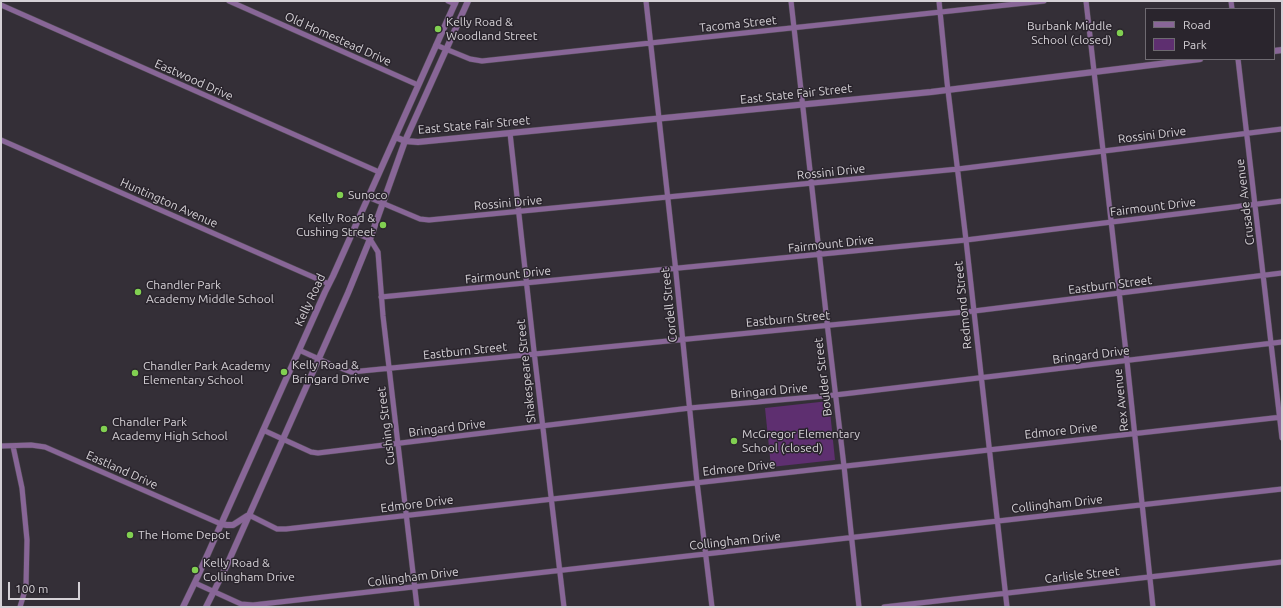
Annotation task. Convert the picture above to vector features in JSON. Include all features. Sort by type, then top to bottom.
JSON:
[{"type":"street","name":"Old Homestead Drive","points":[[228,1],[418,85]]},
{"type":"street","points":[[448,1],[455,2]]},
{"type":"street","points":[[206,607],[249,515],[370,239],[406,141],[468,1]]},
{"type":"street","name":"Cordell Street","points":[[646,1],[712,607]]},
{"type":"street","name":"Boulder Street","points":[[791,1],[859,607]]},
{"type":"street","name":"Redmond Street","points":[[939,1],[1007,607]]},
{"type":"street","name":"Tacoma Street","points":[[436,45],[479,62],[1044,1]]},
{"type":"street","name":"Rex Avenue","points":[[1086,1],[1153,607]]},
{"type":"street","name":"Kelly Road","points":[[183,607],[353,232],[455,2]]},
{"type":"street","name":"Eastwood Drive","points":[[1,5],[379,172]]},
{"type":"street","name":"East State Fair Street","points":[[395,137],[406,141],[418,142],[659,119],[948,89],[1192,60]]},
{"type":"street","name":"Crusade Avenue","points":[[1238,60],[1281,417]]},
{"type":"street","name":"Rossini Drive","points":[[368,197],[420,220],[425,220],[958,169],[1282,129]]},
{"type":"street","name":"Shakespeare Street","points":[[510,133],[542,427],[564,607]]},
{"type":"street","name":"Huntington Avenue","points":[[1,140],[329,284]]},
{"type":"street","name":"Fairmount Drive","points":[[381,297],[966,240],[1282,201]]},
{"type":"street","points":[[353,232],[370,239]]},
{"type":"street","name":"Cushing Street","points":[[370,239],[378,252],[381,297],[417,607]]},
{"type":"street","name":"Eastburn Street","points":[[299,350],[348,372],[389,369],[974,311],[1282,273]]},
{"type":"street","name":"Bringard Drive","points":[[263,430],[311,452],[318,453],[690,408],[835,395],[1282,342]]},
{"type":"street","points":[[1281,417],[1282,438]]},
{"type":"street","name":"Edmore Drive","points":[[249,515],[280,530],[1281,417]]},
{"type":"street","name":"Eastland Drive","points":[[1,446],[31,445],[45,447],[221,524]]},
{"type":"street","points":[[13,446],[22,488],[27,540],[26,587],[20,607]]},
{"type":"street","name":"Collingham Drive","points":[[195,583],[241,604],[248,605],[1282,489]]},
{"type":"street","points":[[221,524],[236,524],[249,515]]},
{"type":"street","name":"Carlisle Street","points":[[884,607],[1282,562]]},
{"type":"green space","points":[[829,401],[835,460],[771,467],[765,408]]},
{"type":"place","name":"Kelly Road & Woodland Street","points":[[438,29]]},
{"type":"place","name":"Burbank Middle School (closed)","points":[[1120,33]]},
{"type":"place","name":"Sunoco","points":[[340,195]]},
{"type":"place","name":"Kelly Road & Cushing Street","points":[[383,225]]},
{"type":"place","name":"Chandler Park Academy Middle School","points":[[138,292]]},
{"type":"place","name":"Kelly Road & Bringard Drive","points":[[284,372]]},
{"type":"place","name":"Chandler Park Academy Elementary School","points":[[135,373]]},
{"type":"place","name":"Chandler Park Academy High School","points":[[104,429]]},
{"type":"place","name":"McGregor Elementary School (closed)","points":[[734,441]]},
{"type":"place","name":"The Home Depot","points":[[130,535]]},
{"type":"place","name":"Kelly Road & Collingham Drive","points":[[195,570]]}]
